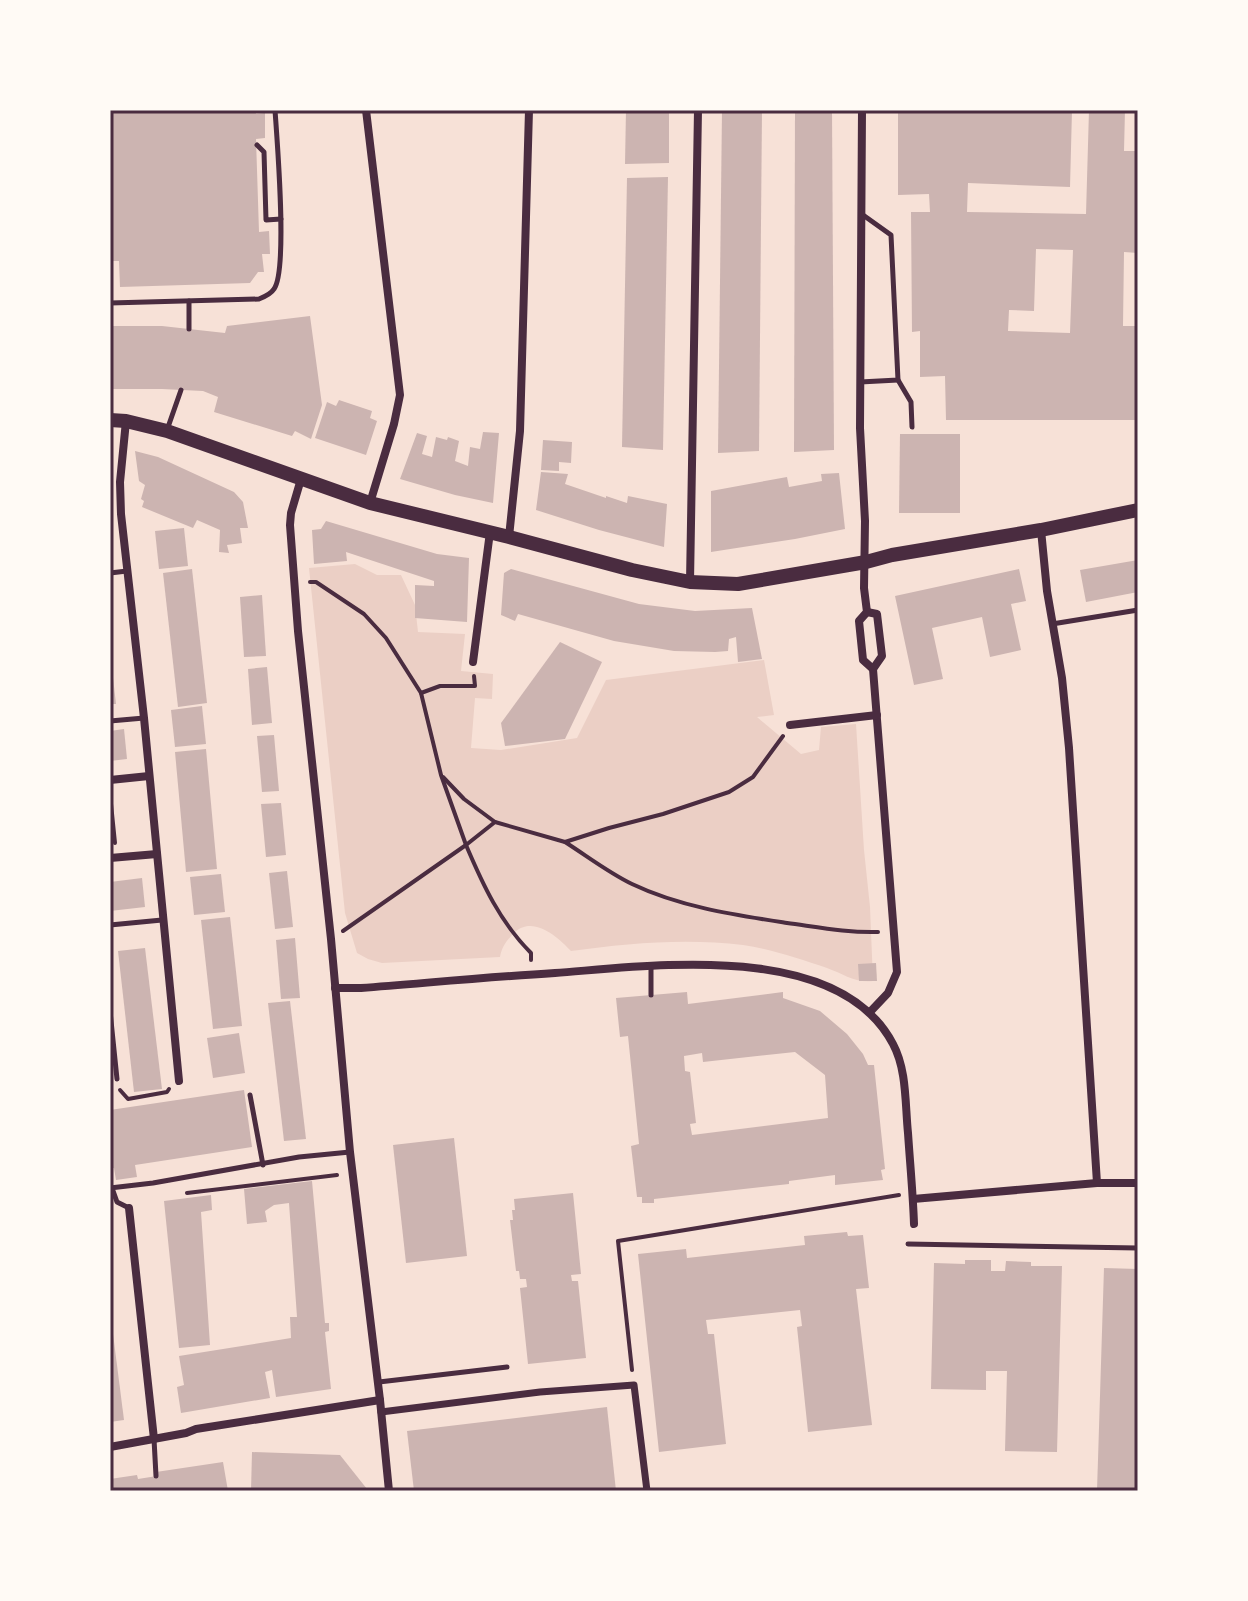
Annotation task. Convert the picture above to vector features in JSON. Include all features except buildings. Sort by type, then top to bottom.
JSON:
[{"type":"main road","points":[[110,420],[167,431],[370,503],[690,582],[738,584],[1138,510]]},
{"type":"street","points":[[366,110],[400,395],[370,503]]},
{"type":"street","points":[[509,537],[520,431],[529,110]]},
{"type":"street","points":[[690,582],[698,110]]},
{"type":"street","points":[[862,110],[859,382],[867,612],[859,621],[863,660],[873,669]]},
{"type":"street","points":[[126,421],[120,482],[121,514],[179,1081]]},
{"type":"street","points":[[301,479],[290,525],[294,582],[350,1152],[389,1491]]},
{"type":"street","points":[[110,515],[121,514]]},
{"type":"street","points":[[1041,530],[1069,748],[1097,1183]]},
{"type":"street","points":[[473,662],[490,532]]},
{"type":"street","points":[[867,612],[877,614],[882,656],[873,669],[897,972],[888,993],[870,1012]]},
{"type":"street","points":[[790,725],[877,715]]},
{"type":"street","points":[[110,780],[149,776]]},
{"type":"street","points":[[113,858],[157,854]]},
{"type":"street","points":[[335,988],[651,966],[717,965],[776,970],[822,984],[870,1012],[893,1043],[904,1085],[914,1224]]},
{"type":"street","points":[[912,1196],[1138,1183]]},
{"type":"street","points":[[129,1208],[154,1439]]},
{"type":"street","points":[[381,1412],[586,1387],[634,1385],[647,1491]]},
{"type":"street","points":[[110,1447],[196,1429],[380,1400]]},
{"type":"lane","points":[[110,303],[259,299],[274,291],[280,276],[281,219],[275,110]]},
{"type":"lane","points":[[257,145],[264,152],[266,220],[281,219]]},
{"type":"lane","points":[[861,214],[891,235],[898,380],[911,402],[912,427]]},
{"type":"lane","points":[[189,301],[189,329]]},
{"type":"lane","points":[[859,382],[898,380]]},
{"type":"lane","points":[[167,431],[181,390]]},
{"type":"lane","points":[[110,573],[127,571]]},
{"type":"lane","points":[[1052,624],[1138,610]]},
{"type":"lane","points":[[110,721],[144,718]]},
{"type":"lane","points":[[110,925],[162,920]]},
{"type":"lane","points":[[651,966],[651,995]]},
{"type":"lane","points":[[110,1011],[117,1079]]},
{"type":"lane","points":[[250,1095],[263,1165]]},
{"type":"lane","points":[[129,1208],[117,1202],[111,1188],[299,1157],[350,1152]]},
{"type":"lane","points":[[908,1244],[1138,1248]]},
{"type":"lane","points":[[378,1382],[507,1367]]},
{"type":"lane","points":[[154,1439],[156,1476]]},
{"type":"path","points":[[294,582],[316,582],[364,614],[386,638],[421,693],[441,775],[466,845],[488,894],[514,936],[531,953],[532,974]]},
{"type":"path","points":[[421,693],[440,686],[475,686],[473,662]]},
{"type":"path","points":[[565,842],[729,792],[753,777],[790,725]]},
{"type":"path","points":[[441,775],[464,799],[495,822],[565,842],[631,884],[655,894],[729,914],[816,927],[892,931]]},
{"type":"path","points":[[110,794],[113,858]]},
{"type":"path","points":[[331,939],[495,822]]},
{"type":"path","points":[[110,1090],[118,1089],[128,1099],[167,1092],[173,1082],[179,1081]]},
{"type":"path","points":[[184,1193],[353,1173]]},
{"type":"path","points":[[634,1385],[618,1241],[912,1196]]},
{"type":"shaded area","points":[[355,564],[377,575],[401,575],[415,605],[418,632],[465,634],[461,671],[493,674],[492,699],[475,698],[471,748],[501,750],[577,738],[606,680],[764,660],[774,715],[757,717],[801,754],[819,750],[821,727],[856,724],[873,981],[855,979],[796,958],[743,945],[657,942],[571,951],[559,939],[535,926],[519,929],[512,935],[500,957],[382,963],[357,953],[345,913],[309,568]]}]
